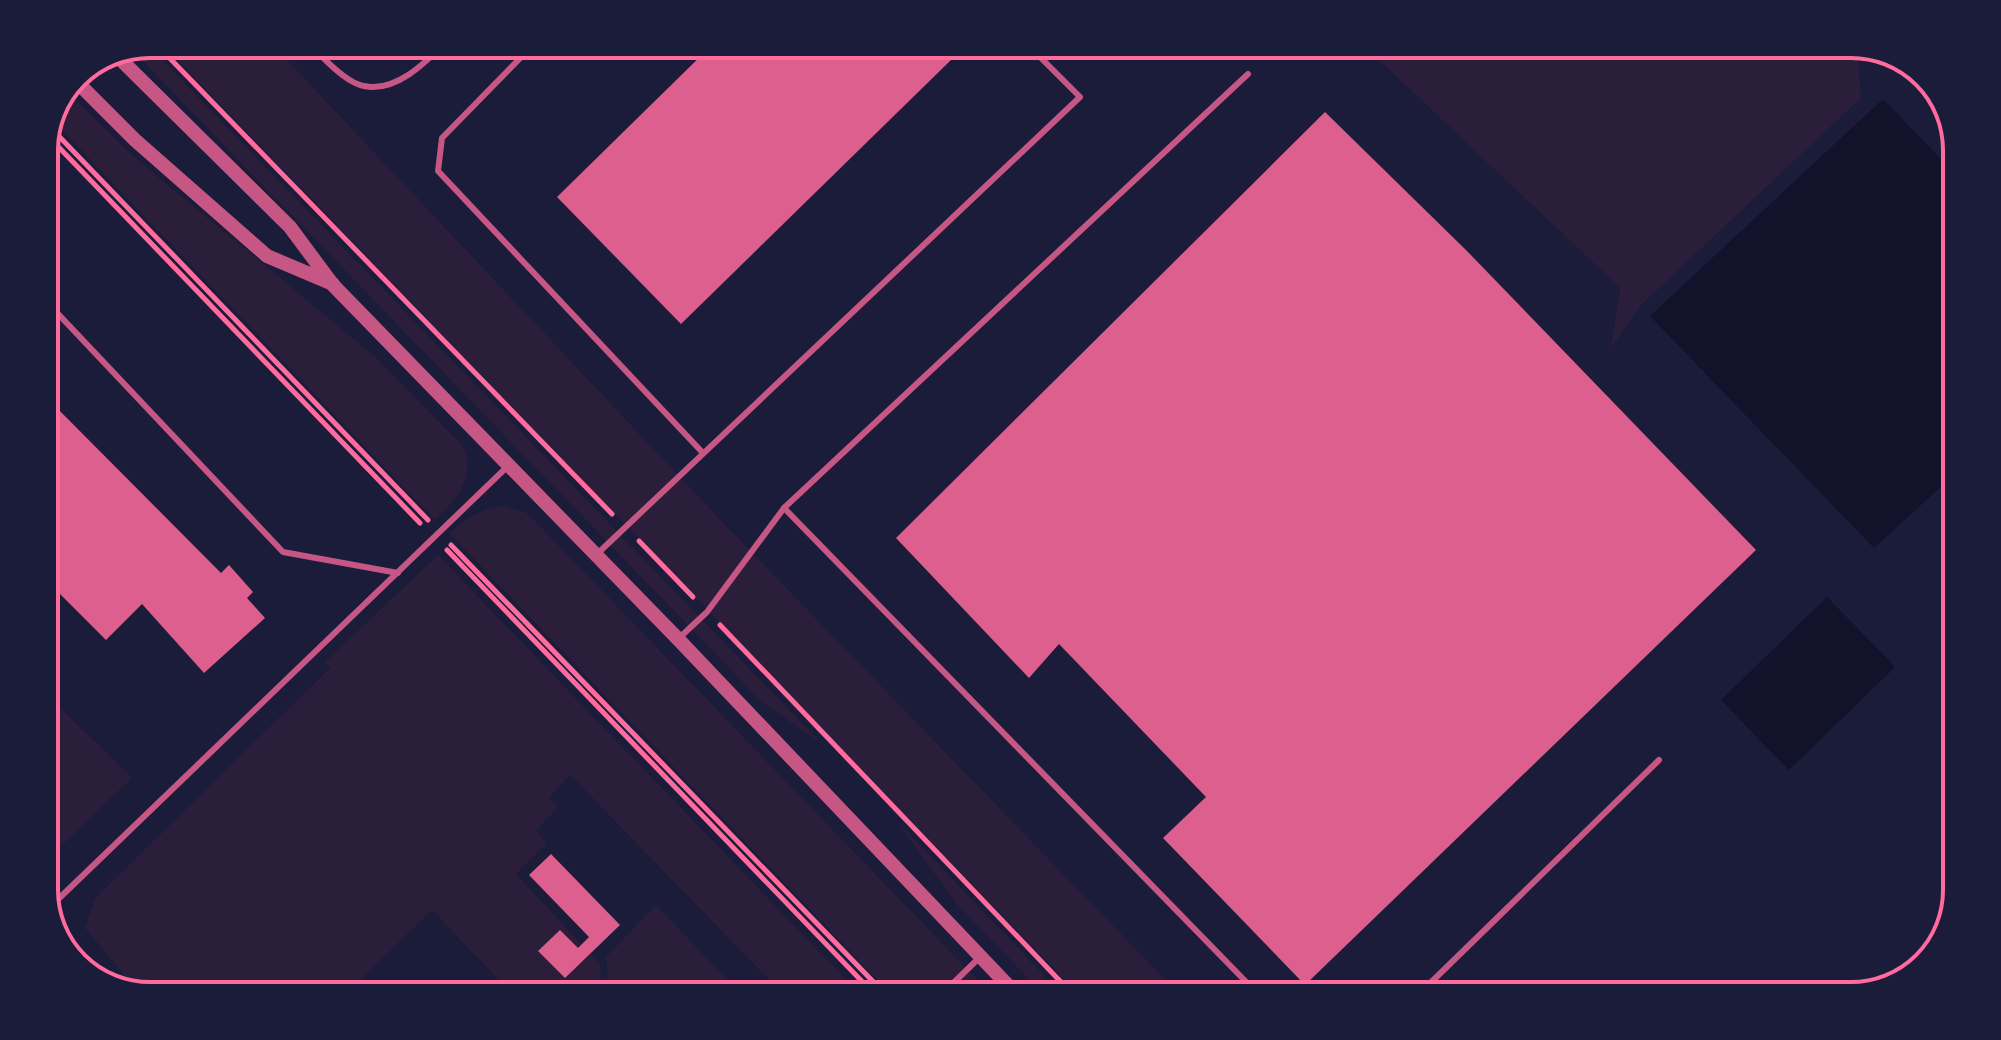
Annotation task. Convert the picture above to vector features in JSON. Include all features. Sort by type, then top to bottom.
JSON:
[{"type":"street","points":[[124,62],[290,227],[333,285],[678,639],[1004,982]]},
{"type":"street","points":[[83,88],[135,140],[267,256],[333,285]]},
{"type":"lane","points":[[323,58],[363,86],[387,84],[420,68],[430,58]]},
{"type":"lane","points":[[520,58],[442,138],[438,171],[703,453]]},
{"type":"lane","points":[[596,555],[1080,97],[1041,58]]},
{"type":"lane","points":[[678,639],[707,612],[784,508],[1248,74]]},
{"type":"lane","points":[[58,314],[283,552],[398,573]]},
{"type":"lane","points":[[58,899],[508,466]]},
{"type":"lane","points":[[784,508],[1245,982]]},
{"type":"lane","points":[[1431,982],[1659,760]]},
{"type":"lane","points":[[954,982],[980,957]]},
{"type":"path","points":[[59,137],[863,982]]},
{"type":"path","points":[[58,146],[873,982]]},
{"type":"shaded area","points":[[161,58],[822,744],[761,701],[141,59]]},
{"type":"shaded area","points":[[176,58],[285,58],[712,511],[1167,982],[1066,982]]},
{"type":"shaded area","points":[[1377,58],[1858,59],[1861,98],[1640,306],[1611,348],[1620,288]]},
{"type":"shaded area","points":[[1901,74],[1920,89],[1928,101]]},
{"type":"shaded area","points":[[74,98],[133,156],[373,355],[463,446],[468,467],[466,477],[457,496],[435,520],[61,129]]},
{"type":"shaded area","points":[[1883,99],[1943,161],[1943,485],[1874,548],[1650,316]]},
{"type":"shaded area","points":[[504,506],[527,513],[980,982],[880,982],[449,533],[468,519]]},
{"type":"shaded area","points":[[438,555],[849,982],[771,982],[570,775],[549,797],[558,808],[536,830],[547,843],[516,874],[600,964],[601,982],[501,982],[432,910],[358,982],[150,982],[128,979],[85,928],[95,898],[330,668],[325,662]]},
{"type":"shaded area","points":[[1827,597],[1895,667],[1789,770],[1721,700]]},
{"type":"shaded area","points":[[58,706],[132,778],[58,849]]},
{"type":"shaded area","points":[[895,819],[1043,974],[1044,981],[1031,982],[955,902]]},
{"type":"shaded area","points":[[656,905],[730,982],[608,982],[606,957]]},
{"type":"building","points":[[699,58],[951,60],[681,324],[557,197]]},
{"type":"building","points":[[1325,112],[1467,251],[1756,550],[1308,982],[1302,982],[1163,838],[1206,797],[1059,644],[1029,678],[896,538]]},
{"type":"building","points":[[58,409],[221,573],[229,565],[253,592],[247,598],[265,618],[204,673],[142,604],[106,640],[58,592]]},
{"type":"building","points":[[551,854],[620,925],[565,978],[538,951],[560,930],[578,948],[589,937],[529,875]]}]
